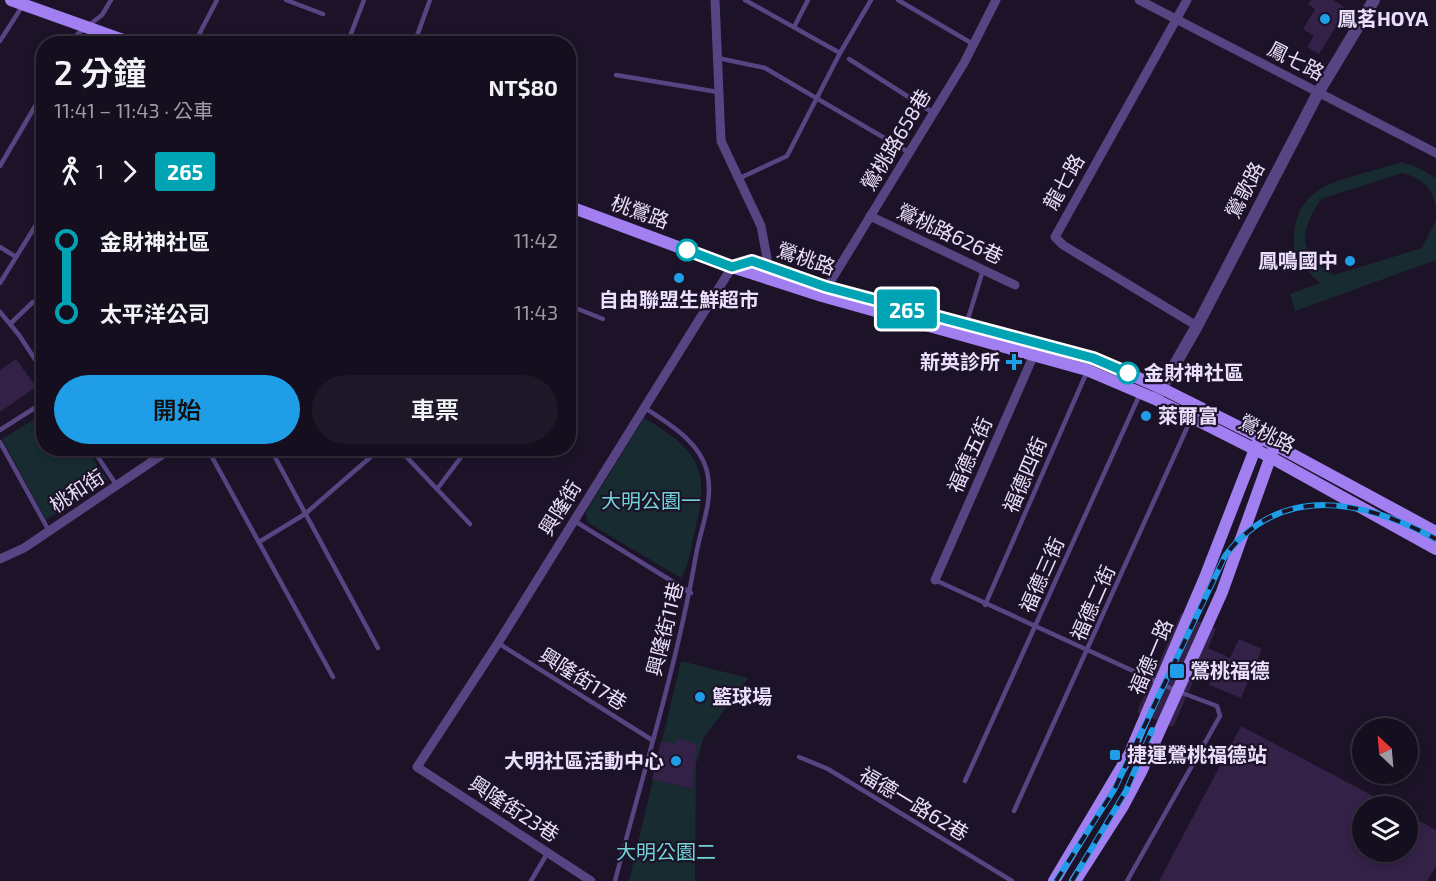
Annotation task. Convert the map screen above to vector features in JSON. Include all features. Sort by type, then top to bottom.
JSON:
[{"type":"main road","points":[[11,0],[25,2],[110,36]]},
{"type":"main road","name":"桃鶯路","points":[[576,209],[732,267]]},
{"type":"main road","name":"鶯桃路","points":[[732,267],[752,261],[765,271],[824,292],[1036,350],[1093,358],[1197,405],[1258,443],[1270,457],[1432,546]]},
{"type":"main road","name":"鶯桃路","points":[[824,292],[966,325],[1036,350],[1155,399],[1192,417],[1258,443],[1275,445],[1436,532]]},
{"type":"main road","name":"福德一路","points":[[1054,881],[1115,782],[1161,684],[1258,443]]},
{"type":"main road","name":"福德一路","points":[[1075,881],[1123,806],[1177,691],[1222,591],[1275,445]]},
{"type":"street","points":[[715,0],[721,141],[761,226],[765,271]]},
{"type":"street","name":"鶯桃路658巷","points":[[824,292],[934,113],[996,0]]},
{"type":"street","name":"鳳七路","points":[[1138,0],[1436,153]]},
{"type":"street","name":"龍七路","points":[[1187,0],[1055,237],[1063,245],[1197,326]]},
{"type":"street","name":"鶯歌路","points":[[1155,399],[1197,326],[1318,93],[1374,0]]},
{"type":"street","name":"鶯桃路626巷","points":[[870,216],[1015,285]]},
{"type":"street","name":"興隆街","points":[[417,767],[498,643],[732,267]]},
{"type":"street","name":"福德五街","points":[[935,580],[1036,350]]},
{"type":"street","name":"桃和街","points":[[0,559],[49,531],[160,456]]},
{"type":"street","points":[[1432,546],[1436,532]]},
{"type":"street","name":"興隆街23巷","points":[[417,767],[591,881]]},
{"type":"lane","points":[[76,36],[102,15],[111,0]]},
{"type":"lane","points":[[198,36],[217,0]]},
{"type":"lane","points":[[285,0],[323,14]]},
{"type":"lane","points":[[350,36],[364,0]]},
{"type":"lane","points":[[417,36],[430,0]]},
{"type":"lane","points":[[745,0],[840,53]]},
{"type":"lane","points":[[794,27],[808,0]]},
{"type":"lane","points":[[737,179],[788,156],[840,53],[870,0]]},
{"type":"lane","points":[[898,0],[973,44]]},
{"type":"lane","points":[[0,41],[25,2]]},
{"type":"lane","points":[[716,57],[765,68],[910,153]]},
{"type":"lane","points":[[849,59],[934,113]]},
{"type":"lane","points":[[616,75],[718,92]]},
{"type":"lane","points":[[0,166],[36,105]]},
{"type":"lane","points":[[0,283],[36,225]]},
{"type":"lane","points":[[0,247],[16,257]]},
{"type":"lane","points":[[966,325],[983,270]]},
{"type":"lane","points":[[10,324],[33,302]]},
{"type":"lane","points":[[576,309],[603,319]]},
{"type":"lane","points":[[0,312],[36,358]]},
{"type":"lane","name":"福德四街","points":[[985,605],[1093,358]]},
{"type":"lane","name":"福德三街","points":[[965,781],[1146,380]]},
{"type":"lane","name":"福德二街","points":[[1014,811],[1197,405]]},
{"type":"lane","points":[[0,430],[36,407]]},
{"type":"lane","name":"興隆街11巷","points":[[615,881],[691,593],[696,554],[710,500],[707,471],[699,451],[667,422],[644,408]]},
{"type":"lane","points":[[0,442],[49,531]]},
{"type":"lane","points":[[97,456],[117,486]]},
{"type":"lane","points":[[211,456],[333,676]]},
{"type":"lane","points":[[274,456],[378,648]]},
{"type":"lane","points":[[259,542],[305,514],[372,456]]},
{"type":"lane","points":[[405,456],[470,524]]},
{"type":"lane","points":[[436,489],[462,456]]},
{"type":"lane","points":[[573,520],[691,593]]},
{"type":"lane","points":[[935,580],[985,605],[1161,684],[1218,706],[1220,716],[1127,881]]},
{"type":"lane","name":"興隆街17巷","points":[[498,643],[652,741]]},
{"type":"lane","name":"福德一路62巷","points":[[799,757],[828,769],[1012,881]]},
{"type":"lane","points":[[531,881],[548,852]]},
{"type":"green space","points":[[1402,162],[1419,168],[1436,178],[1436,208],[1432,194],[1425,184],[1402,173],[1321,199],[1309,221],[1306,232],[1305,241],[1308,250],[1313,259],[1334,275],[1422,248],[1436,220],[1436,260],[1295,311],[1290,294],[1320,283],[1295,260],[1294,234],[1299,214],[1308,199],[1322,188],[1339,181]]},
{"type":"green space","points":[[36,418],[36,456],[91,456],[107,479],[46,520],[2,439]]},
{"type":"green space","name":"大明公園一","points":[[644,418],[678,441],[689,452],[700,478],[699,512],[688,562],[681,578],[587,522],[586,512]]},
{"type":"green space","name":"大明公園二","points":[[681,661],[748,678],[703,739],[696,764],[695,881],[629,881]]},
{"type":"building","name":"鳳茗HOYA","points":[[1311,0],[1333,0],[1347,9],[1319,54],[1307,47],[1314,36],[1303,29],[1315,9],[1308,4]]},
{"type":"building","points":[[16,359],[36,387],[0,412],[0,370]]},
{"type":"building","points":[[1181,613],[1216,629],[1208,648],[1230,658],[1239,639],[1262,649],[1241,698],[1209,685],[1212,678],[1198,671],[1173,727],[1137,712]]},
{"type":"building","points":[[1241,726],[1373,796],[1352,796],[1352,862],[1418,862],[1418,820],[1436,830],[1436,867],[1427,881],[1159,881]]},
{"type":"building","name":"大明社區活動中心","points":[[677,738],[697,744],[692,789],[652,779],[661,741],[675,744]]},
{"type":"railway","points":[[1056,881],[1114,790],[1225,556],[1247,532],[1271,517],[1297,508],[1324,505],[1352,508],[1381,515],[1409,525],[1436,539]]},
{"type":"railway","points":[[1072,881],[1126,791],[1152,730]]},
{"type":"bus line","name":"265","points":[[687,250],[732,267],[752,261],[826,287],[1093,358],[1128,373]]},
{"type":"place","name":"鳳茗HOYA","points":[[1325,19]]},
{"type":"place","name":"鳳鳴國中","points":[[1350,261]]},
{"type":"place","name":"自由聯盟生鮮超市","points":[[679,278]]},
{"type":"place","name":"新英診所","points":[[1014,362]]},
{"type":"place","name":"金財神社區","points":[[1128,373]]},
{"type":"place","name":"萊爾富","points":[[1146,416]]},
{"type":"place","name":"鶯桃福德","points":[[1177,671]]},
{"type":"place","name":"籃球場","points":[[700,697]]},
{"type":"place","name":"捷運鶯桃福德站","points":[[1115,755]]},
{"type":"place","name":"大明社區活動中心","points":[[676,761]]}]
